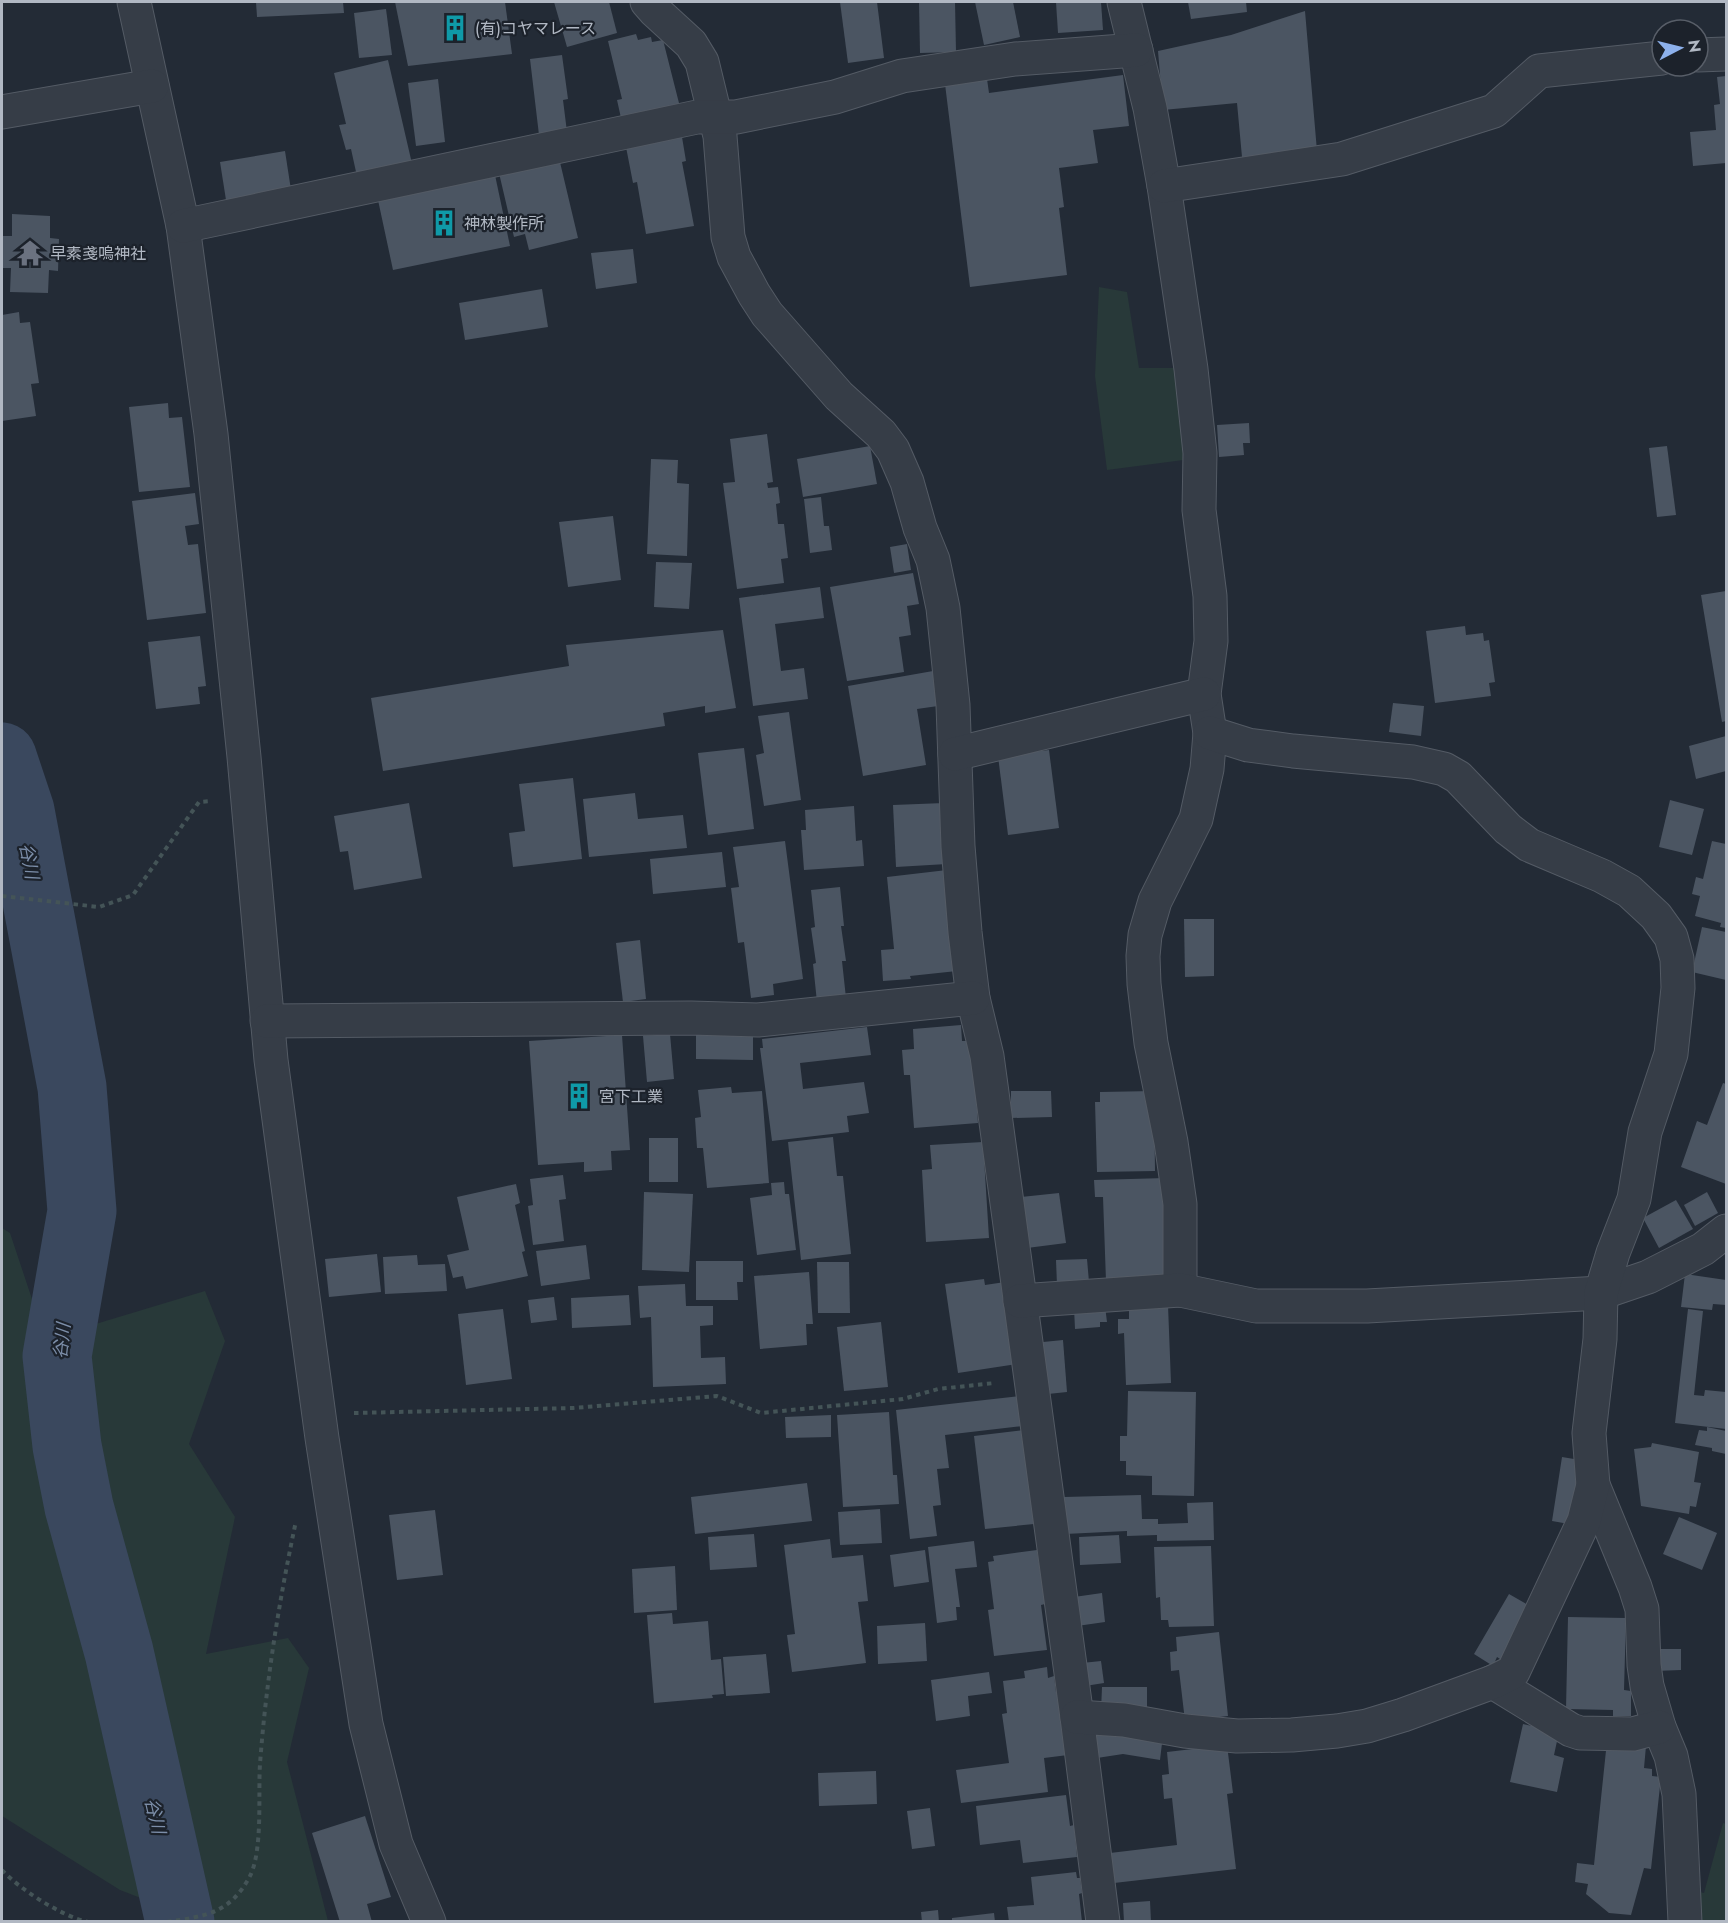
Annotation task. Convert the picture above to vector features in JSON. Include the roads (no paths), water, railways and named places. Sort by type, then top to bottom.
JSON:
[{"type":"street","points":[[134,2],[183,226],[211,434],[248,798],[271,1060],[319,1414],[366,1724],[396,1844],[429,1922]]},
{"type":"street","points":[[647,2],[691,44],[702,62],[720,136],[728,237],[734,257],[767,314],[839,396],[881,434],[893,450],[907,482],[920,528],[933,560],[943,608],[953,705],[958,846],[964,932],[973,998],[987,1056],[1103,1922]]},
{"type":"street","points":[[1124,2],[1150,108],[1191,369],[1200,453],[1199,510],[1210,596],[1210,641],[1204,694],[1210,733],[1207,769],[1196,819],[1155,902],[1145,935],[1143,956],[1151,1043],[1171,1142],[1180,1204],[1180,1290]]},
{"type":"street","points":[[183,226],[697,117],[736,117],[834,98],[902,76],[1015,59],[1136,50]]},
{"type":"street","points":[[1710,55],[1726,54]]},
{"type":"street","points":[[1164,186],[1342,159],[1494,111],[1539,71],[1650,59]]},
{"type":"street","points":[[2,112],[152,86]]},
{"type":"street","points":[[955,754],[1204,694]]},
{"type":"street","points":[[1210,733],[1248,745],[1413,762],[1444,768],[1458,777],[1508,829],[1529,845],[1602,876],[1629,891],[1656,916],[1671,937],[1677,959],[1678,988],[1671,1054],[1646,1132],[1634,1199],[1613,1253],[1601,1293],[1600,1339],[1589,1433],[1593,1485],[1642,1609],[1647,1686],[1671,1756],[1679,1794],[1685,1922]]},
{"type":"street","points":[[267,1021],[679,1018],[758,1020],[973,998]]},
{"type":"street","points":[[1020,1301],[1180,1290],[1256,1306],[1366,1306],[1601,1293],[1648,1277],[1703,1249],[1726,1231]]},
{"type":"street","points":[[1077,1717],[1124,1720],[1185,1731],[1237,1736],[1292,1735],[1368,1726],[1493,1682],[1513,1672],[1577,1538],[1593,1485]]},
{"type":"street","points":[[1493,1682],[1571,1730],[1580,1733],[1633,1734],[1659,1726]]},
{"type":"waterway","name":"谷川","points":[[2,757],[20,811],[72,1087],[82,1211],[57,1356],[67,1446],[79,1507],[119,1652],[180,1922]]},
{"type":"place","name":"(有)コヤマレース","points":[[455,28]]},
{"type":"place","name":"神林製作所","points":[[444,223]]},
{"type":"place","name":"早素戔嗚神社","points":[[30,253]]},
{"type":"place","name":"宮下工業","points":[[579,1096]]}]
